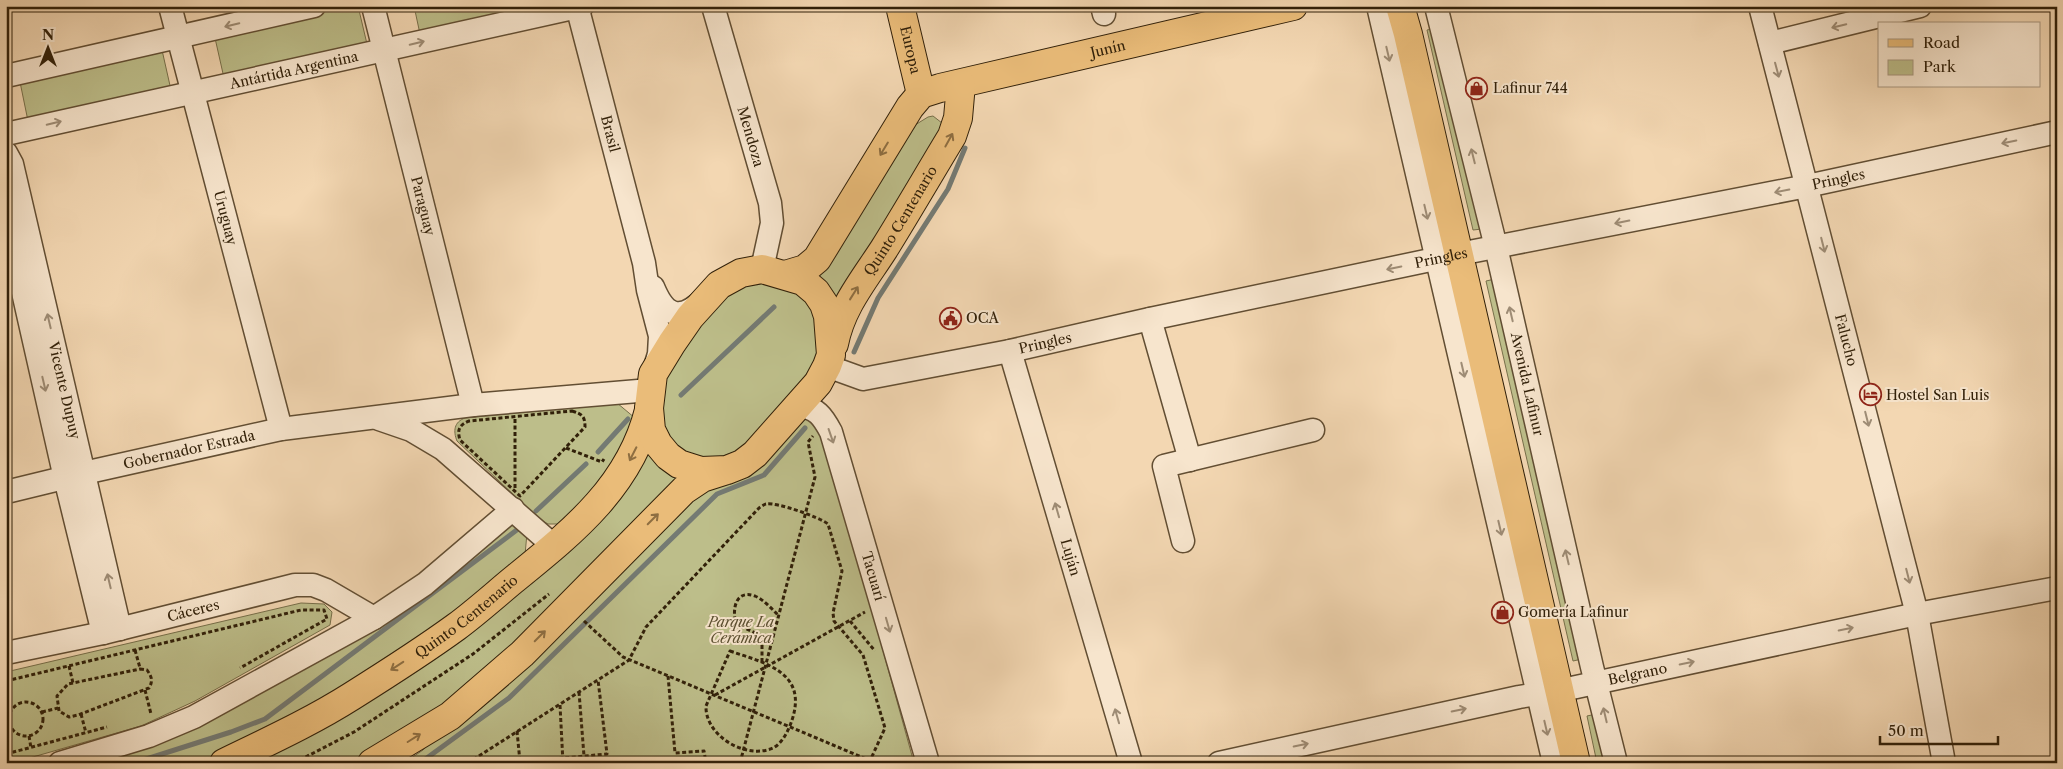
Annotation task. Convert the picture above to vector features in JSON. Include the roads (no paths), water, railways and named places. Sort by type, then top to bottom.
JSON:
[{"type":"main road","name":"Europa","points":[[900,6],[922,94]]},
{"type":"main road","name":"Junín","points":[[922,94],[1294,6]]},
{"type":"main road","name":"Avenida Lafinur","points":[[1400,6],[1466,253]]},
{"type":"main road","name":"Avenida Lafinur","points":[[1416,6],[1466,253],[1567,688],[1591,763]]},
{"type":"main road","name":"Quinto Centenario","points":[[829,360],[837,326],[845,308],[883,250],[952,136],[958,118],[961,84]]},
{"type":"main road","points":[[774,272],[805,269],[817,259],[910,108],[922,94]]},
{"type":"main road","points":[[372,763],[450,716],[522,654],[684,490],[702,478],[742,464],[755,454],[818,383],[829,360],[828,316],[824,304],[816,292],[803,281],[774,272]]},
{"type":"main road","name":"Quinto Centenario","points":[[224,763],[351,697],[456,627],[554,547],[589,514],[618,481],[641,437],[651,391],[672,343],[690,317],[719,285],[741,273],[774,272]]},
{"type":"main road","points":[[651,391],[651,430],[658,444],[668,456],[680,464],[701,470],[727,470]]},
{"type":"main road","name":"Avenida Lafinur","points":[[1567,688],[1576,763]]},
{"type":"street","name":"Uruguay","points":[[170,6],[281,429]]},
{"type":"street","points":[[6,76],[314,6]]},
{"type":"street","name":"Paraguay","points":[[374,6],[473,405]]},
{"type":"street","name":"Mendoza","points":[[713,6],[770,203],[774,272]]},
{"type":"street","name":"Avenida Lafinur","points":[[1378,6],[1466,253]]},
{"type":"street","name":"Avenida Lafinur","points":[[1436,6],[1466,253],[1567,688],[1616,763]]},
{"type":"street","name":"Falucho","points":[[1760,6],[1918,614],[1944,763]]},
{"type":"street","points":[[1770,43],[1920,6]]},
{"type":"street","name":"Antártida Argentina","points":[[6,134],[579,7]]},
{"type":"street","name":"Brasil","points":[[579,7],[644,263],[648,290],[660,336],[659,354],[651,391]]},
{"type":"street","name":"Pringles","points":[[829,360],[863,379],[1010,351],[1150,319],[1466,253],[1807,186],[2057,132]]},
{"type":"street","name":"Vicente Dupuy","points":[[6,153],[12,164],[74,475]]},
{"type":"street","name":"Vicente Dupuy","points":[[6,217],[74,475],[111,631]]},
{"type":"street","name":"Brasil","points":[[644,263],[659,302],[665,310],[672,313],[680,313],[691,309],[719,285]]},
{"type":"street","points":[[1150,319],[1190,460]]},
{"type":"street","name":"Luján","points":[[1010,351],[1131,763]]},
{"type":"street","name":"Gobernador Estrada","points":[[6,492],[281,429],[473,405],[651,391]]},
{"type":"street","name":"Tacuarí","points":[[799,405],[816,411],[824,418],[831,432],[928,763]]},
{"type":"street","points":[[446,452],[438,438],[440,423],[450,408]]},
{"type":"street","name":"Gobernador Estrada","points":[[373,417],[411,430],[514,500],[554,547]]},
{"type":"street","points":[[1183,541],[1164,466],[1313,430]]},
{"type":"street","points":[[60,763],[149,736],[194,717],[374,618],[425,584],[514,500]]},
{"type":"street","name":"Cáceres","points":[[6,653],[111,631],[295,585],[313,585],[326,590],[374,618]]},
{"type":"street","name":"Belgrano","points":[[1219,763],[1918,614],[2057,588]]},
{"type":"street","name":"Avenida Lafinur","points":[[1554,763],[1567,688]]},
{"type":"waterway","points":[[854,352],[878,298],[948,189],[965,148]]},
{"type":"waterway","points":[[681,395],[774,307]]},
{"type":"waterway","points":[[598,452],[628,419]]},
{"type":"waterway","points":[[420,763],[509,698],[717,494],[764,475],[805,428]]},
{"type":"waterway","points":[[536,511],[586,464]]},
{"type":"waterway","points":[[134,763],[265,719],[518,529]]},
{"type":"place","name":"Lafinur 744","points":[[1477,88]]},
{"type":"place","name":"OCA","points":[[950,318]]},
{"type":"place","name":"Hostel San Luis","points":[[1870,395]]},
{"type":"place","name":"Gomería Lafinur","points":[[1502,612]]},
{"type":"park label","name":"Parque La Cerámica","points":[[741,630]]}]
